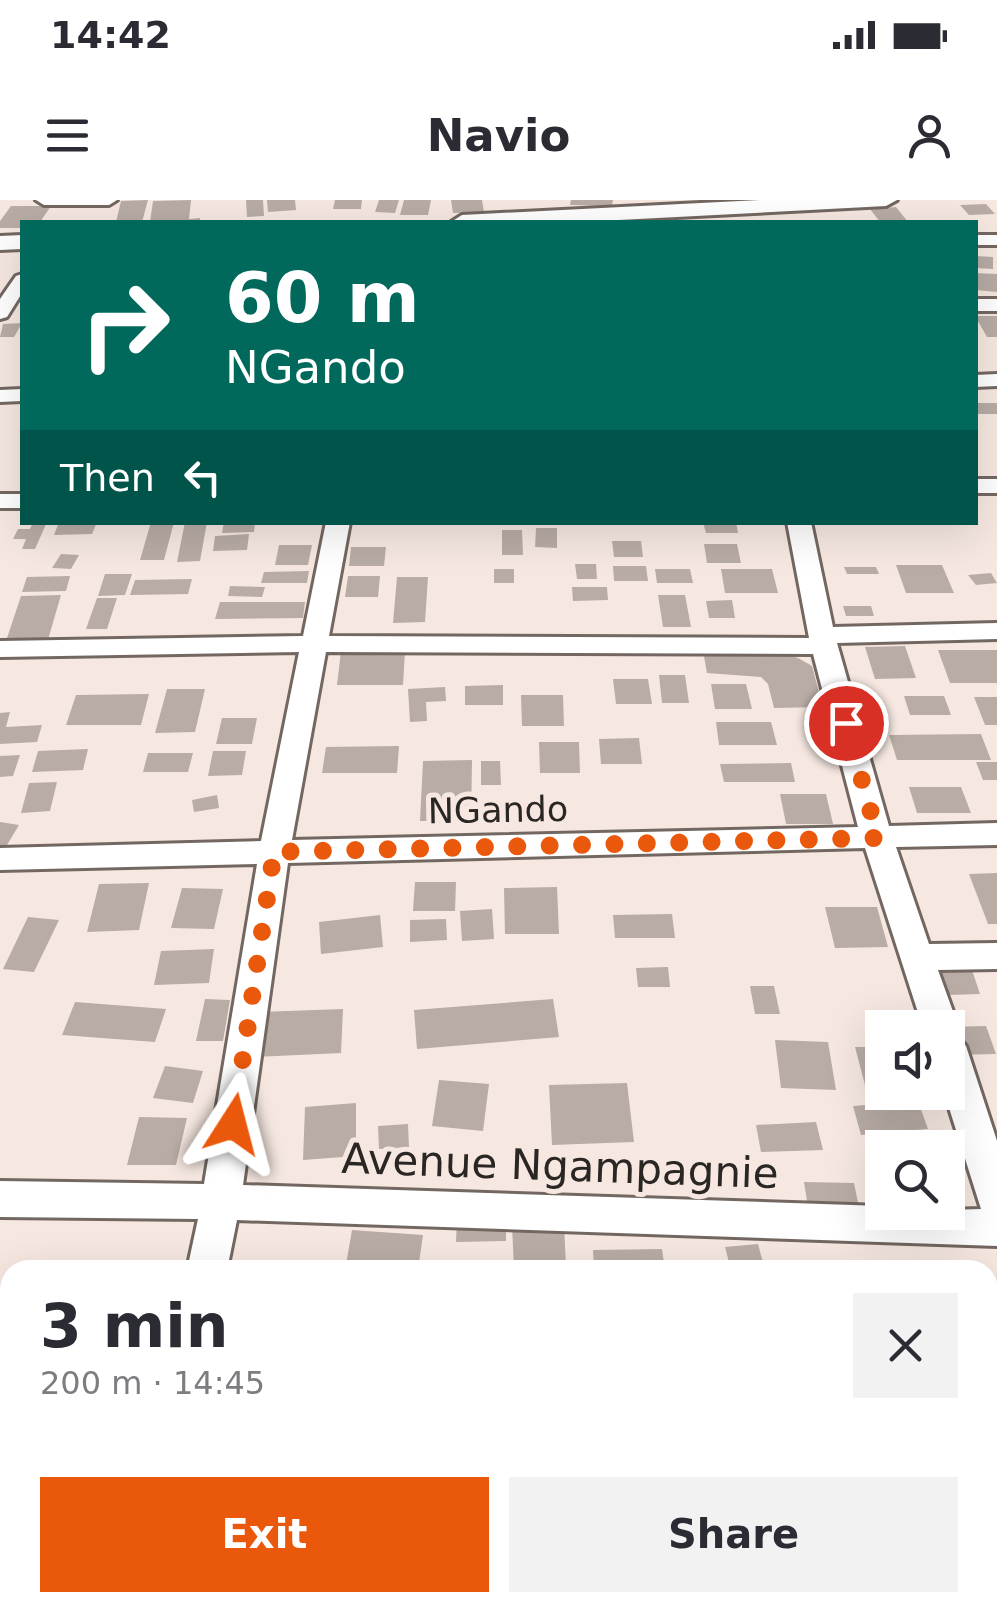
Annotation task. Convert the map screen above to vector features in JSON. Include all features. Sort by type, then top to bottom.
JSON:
[{"type":"street","points":[[44,200],[110,200]]},
{"type":"street","points":[[486,220],[656,206],[718,216],[886,200]]},
{"type":"street","points":[[0,314],[20,283]]},
{"type":"street","points":[[209,1260],[274,852],[337,525]]},
{"type":"street","points":[[799,525],[824,640],[878,838],[936,1010]]},
{"type":"street","points":[[0,650],[824,640],[997,631]]},
{"type":"street","name":"NGando","points":[[0,859],[997,834]]},
{"type":"street","points":[[919,957],[997,956]]},
{"type":"street","points":[[965,1100],[997,1201]]},
{"type":"street","name":"Avenue Ngampagnie","points":[[0,1199],[221,1202],[997,1228]]},
{"type":"building","points":[[148,200],[143,220],[116,220],[121,201]]},
{"type":"building","points":[[191,200],[189,219],[200,220],[150,220],[153,201]]},
{"type":"building","points":[[246,200],[263,200],[264,216],[247,217]]},
{"type":"building","points":[[267,200],[295,200],[296,210],[268,212]]},
{"type":"building","points":[[335,200],[362,200],[361,209],[333,209]]},
{"type":"building","points":[[379,200],[399,200],[395,213],[375,212]]},
{"type":"building","points":[[404,200],[431,200],[428,215],[400,215]]},
{"type":"building","points":[[451,200],[482,200],[484,212],[453,213]]},
{"type":"building","points":[[571,200],[613,200],[612,206],[570,205]]},
{"type":"building","points":[[986,204],[995,214],[969,215],[960,205]]},
{"type":"building","points":[[11,206],[51,206],[41,220],[20,220],[20,228],[0,228],[0,221]]},
{"type":"building","points":[[896,207],[906,220],[878,220],[870,209]]},
{"type":"building","points":[[978,256],[993,257],[993,269],[978,268]]},
{"type":"building","points":[[978,273],[997,274],[997,292],[978,290]]},
{"type":"building","points":[[978,316],[997,316],[997,337],[987,337]]},
{"type":"building","points":[[20,323],[20,326],[14,337],[0,337],[3,324]]},
{"type":"building","points":[[978,403],[997,403],[997,414],[978,414]]},
{"type":"building","points":[[32,525],[46,525],[35,549],[22,549],[26,539],[13,539],[18,529],[30,529]]},
{"type":"building","points":[[58,525],[96,525],[92,534],[54,535]]},
{"type":"building","points":[[150,525],[173,525],[164,560],[140,560]]},
{"type":"building","points":[[184,525],[206,525],[200,561],[177,562]]},
{"type":"building","points":[[223,525],[255,525],[254,532],[222,533]]},
{"type":"building","points":[[704,525],[737,525],[738,533],[706,533]]},
{"type":"building","points":[[536,528],[557,528],[557,548],[535,547]]},
{"type":"building","points":[[502,530],[522,530],[523,555],[502,555]]},
{"type":"building","points":[[249,534],[247,550],[213,551],[215,536]]},
{"type":"building","points":[[612,541],[641,541],[643,557],[614,557]]},
{"type":"building","points":[[704,544],[737,544],[741,563],[707,563]]},
{"type":"building","points":[[279,545],[312,545],[308,565],[275,565]]},
{"type":"building","points":[[351,547],[386,547],[384,566],[349,566]]},
{"type":"building","points":[[61,554],[79,555],[71,569],[52,568]]},
{"type":"building","points":[[575,564],[596,564],[597,579],[577,579]]},
{"type":"building","points":[[896,565],[942,565],[954,593],[906,593]]},
{"type":"building","points":[[613,566],[646,566],[648,581],[614,581]]},
{"type":"building","points":[[844,567],[876,567],[879,574],[847,574]]},
{"type":"building","points":[[494,569],[514,569],[514,583],[494,583]]},
{"type":"building","points":[[655,569],[690,569],[693,583],[657,583]]},
{"type":"building","points":[[721,569],[772,569],[778,593],[725,593]]},
{"type":"building","points":[[309,571],[307,583],[261,583],[264,572]]},
{"type":"building","points":[[991,573],[997,583],[976,585],[968,575]]},
{"type":"building","points":[[105,574],[132,574],[125,595],[98,596]]},
{"type":"building","points":[[70,576],[66,591],[22,592],[27,577]]},
{"type":"building","points":[[348,576],[380,576],[378,597],[345,597]]},
{"type":"building","points":[[397,577],[428,577],[425,622],[393,623]]},
{"type":"building","points":[[192,579],[188,594],[130,595],[135,580]]},
{"type":"building","points":[[230,586],[265,587],[262,597],[228,596]]},
{"type":"building","points":[[572,587],[607,587],[608,600],[573,601]]},
{"type":"building","points":[[61,595],[47,643],[5,644],[21,596]]},
{"type":"building","points":[[658,595],[685,595],[691,627],[663,627]]},
{"type":"building","points":[[97,598],[117,598],[107,629],[86,629]]},
{"type":"building","points":[[732,600],[735,618],[709,618],[706,601]]},
{"type":"building","points":[[220,602],[305,602],[303,618],[215,619]]},
{"type":"building","points":[[843,606],[871,606],[874,616],[846,616]]},
{"type":"building","points":[[905,646],[916,678],[875,679],[865,647]]},
{"type":"building","points":[[938,650],[997,650],[997,683],[950,683]]},
{"type":"building","points":[[341,651],[405,651],[403,685],[337,685]]},
{"type":"building","points":[[703,651],[782,653],[798,658],[812,666],[823,707],[774,708],[768,684],[761,677],[707,673]]},
{"type":"building","points":[[659,675],[685,675],[689,703],[662,703]]},
{"type":"building","points":[[613,679],[648,679],[652,704],[616,704]]},
{"type":"building","points":[[711,684],[746,684],[752,709],[715,709]]},
{"type":"building","points":[[503,685],[503,705],[465,705],[465,686]]},
{"type":"building","points":[[445,687],[446,701],[426,702],[427,721],[410,722],[408,689]]},
{"type":"building","points":[[167,689],[205,689],[195,732],[155,733]]},
{"type":"building","points":[[149,694],[141,725],[66,725],[76,695]]},
{"type":"building","points":[[521,695],[563,695],[564,726],[522,726]]},
{"type":"building","points":[[904,696],[944,696],[951,715],[910,715]]},
{"type":"building","points":[[974,697],[997,697],[997,725],[985,725]]},
{"type":"building","points":[[10,712],[6,727],[42,725],[37,742],[0,744],[0,713]]},
{"type":"building","points":[[222,718],[257,718],[252,744],[216,744]]},
{"type":"building","points":[[716,722],[771,722],[777,745],[719,745]]},
{"type":"building","points":[[981,734],[991,760],[897,760],[889,735]]},
{"type":"building","points":[[639,738],[642,764],[601,764],[599,739]]},
{"type":"building","points":[[539,742],[579,742],[580,773],[540,773]]},
{"type":"building","points":[[399,746],[397,773],[322,773],[326,747]]},
{"type":"building","points":[[88,749],[83,770],[32,772],[38,751]]},
{"type":"building","points":[[213,751],[246,751],[242,775],[208,776]]},
{"type":"building","points":[[148,753],[193,753],[188,772],[143,772]]},
{"type":"building","points":[[20,755],[13,776],[0,777],[0,756]]},
{"type":"building","points":[[472,760],[471,821],[420,821],[423,761]]},
{"type":"building","points":[[481,761],[500,761],[501,785],[481,785]]},
{"type":"building","points":[[976,762],[997,762],[997,780],[983,780]]},
{"type":"building","points":[[791,763],[795,782],[724,782],[720,764]]},
{"type":"building","points":[[57,782],[50,811],[21,813],[29,783]]},
{"type":"building","points":[[909,787],[961,787],[971,813],[917,813]]},
{"type":"building","points":[[780,794],[826,794],[833,824],[786,824]]},
{"type":"building","points":[[217,795],[219,808],[194,812],[192,800]]},
{"type":"building","points":[[0,822],[19,825],[4,850],[0,849]]},
{"type":"building","points":[[997,873],[997,924],[988,924],[969,874]]},
{"type":"building","points":[[415,882],[456,882],[455,911],[413,911]]},
{"type":"building","points":[[149,883],[139,930],[87,932],[99,884]]},
{"type":"building","points":[[557,887],[559,934],[505,934],[504,888]]},
{"type":"building","points":[[182,888],[223,889],[214,929],[171,928]]},
{"type":"building","points":[[825,907],[877,907],[888,947],[835,948]]},
{"type":"building","points":[[492,909],[494,939],[462,941],[460,911]]},
{"type":"building","points":[[672,914],[675,938],[615,938],[613,915]]},
{"type":"building","points":[[380,915],[383,947],[321,954],[319,922]]},
{"type":"building","points":[[28,917],[59,920],[34,972],[3,969]]},
{"type":"building","points":[[446,919],[447,940],[410,942],[410,920]]},
{"type":"building","points":[[214,949],[209,983],[154,985],[161,951]]},
{"type":"building","points":[[668,967],[670,987],[638,987],[636,968]]},
{"type":"building","points":[[971,967],[980,994],[948,995],[939,968]]},
{"type":"building","points":[[750,986],[774,986],[780,1014],[755,1014]]},
{"type":"building","points":[[205,999],[230,1000],[223,1041],[196,1041]]},
{"type":"building","points":[[553,999],[559,1037],[417,1049],[414,1010]]},
{"type":"building","points":[[75,1002],[166,1009],[155,1042],[62,1035]]},
{"type":"building","points":[[343,1009],[341,1053],[255,1057],[259,1012]]},
{"type":"building","points":[[986,1026],[996,1054],[965,1055],[965,1027]]},
{"type":"building","points":[[775,1040],[828,1042],[836,1090],[781,1088]]},
{"type":"building","points":[[855,1047],[865,1047],[865,1085]]},
{"type":"building","points":[[165,1066],[203,1071],[193,1103],[153,1098]]},
{"type":"building","points":[[439,1080],[489,1084],[483,1131],[432,1126]]},
{"type":"building","points":[[627,1083],[634,1142],[552,1145],[549,1085]]},
{"type":"building","points":[[356,1103],[356,1156],[303,1160],[305,1107]]},
{"type":"building","points":[[865,1105],[865,1110],[921,1110],[928,1129],[865,1130],[861,1135],[853,1106]]},
{"type":"building","points":[[139,1117],[187,1118],[176,1165],[127,1165]]},
{"type":"building","points":[[816,1122],[823,1150],[761,1152],[756,1125]]},
{"type":"building","points":[[408,1124],[409,1147],[379,1149],[378,1126]]},
{"type":"building","points":[[461,1154],[490,1156],[487,1178],[458,1175]]},
{"type":"building","points":[[804,1182],[854,1183],[859,1207],[808,1207]]},
{"type":"building","points":[[506,1217],[506,1241],[456,1242],[457,1218]]},
{"type":"building","points":[[564,1224],[566,1260],[514,1260],[512,1226]]},
{"type":"building","points":[[352,1230],[423,1235],[419,1260],[347,1260]]},
{"type":"building","points":[[758,1244],[762,1260],[728,1260],[725,1247]]},
{"type":"building","points":[[662,1249],[664,1260],[594,1260],[593,1250]]},
{"type":"route","points":[[233,1124],[274,852],[878,838],[846,723]]}]
